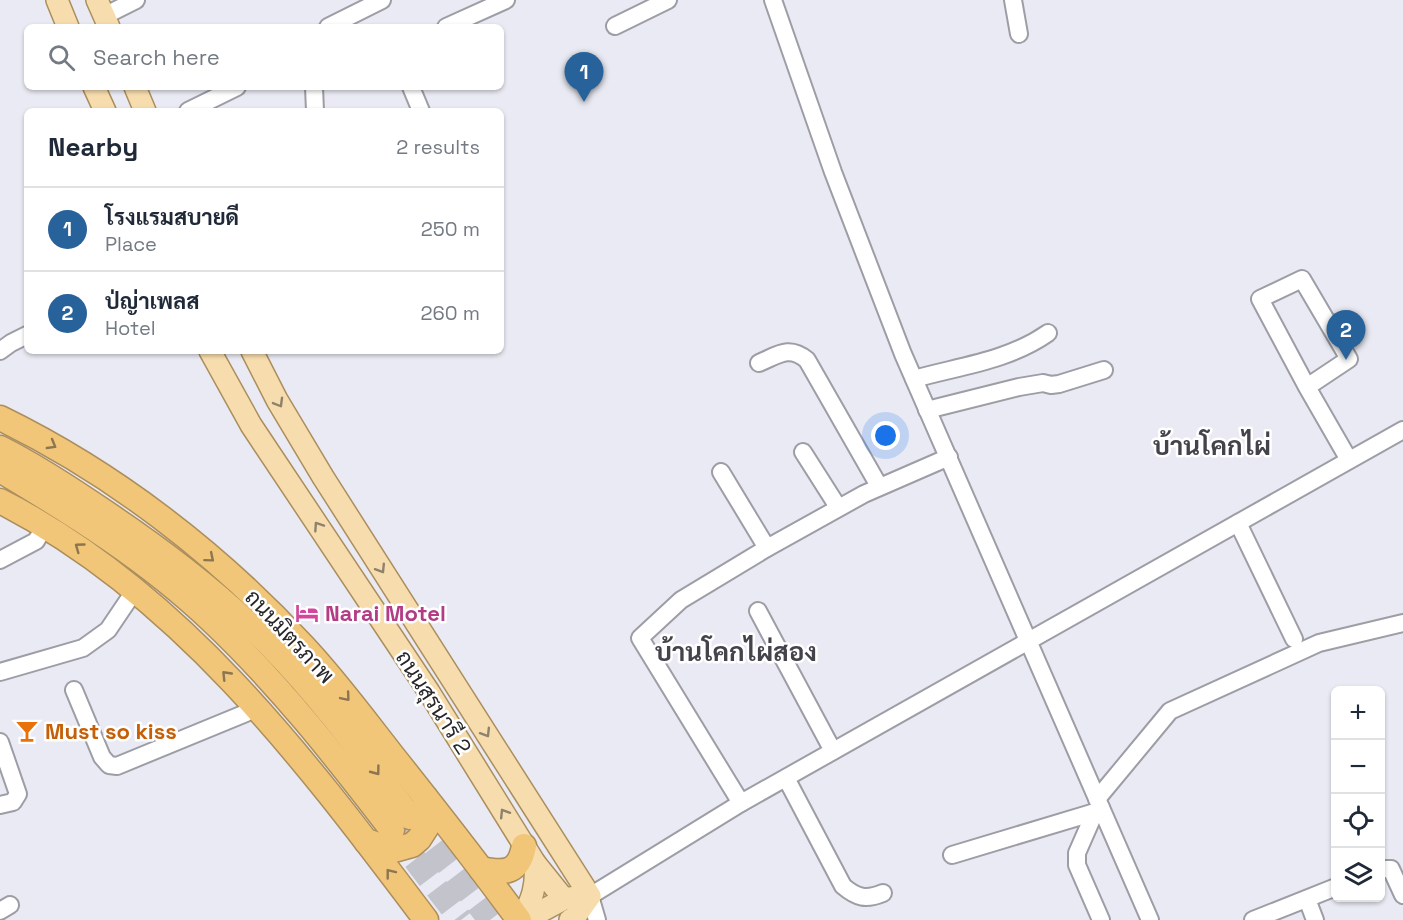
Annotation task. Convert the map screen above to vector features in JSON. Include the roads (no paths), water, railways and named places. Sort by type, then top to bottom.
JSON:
[{"type":"highway","name":"ถนนมิตรภาพ","points":[[0,418],[28,431],[100,473],[173,527],[240,583],[303,646],[350,701],[522,920]]},
{"type":"highway","name":"ถนนมิตรภาพ","points":[[0,448],[67,487],[158,548],[225,602],[272,647],[314,693],[401,823],[295,706],[211,619],[145,564],[56,504],[0,470]]},
{"type":"highway","points":[[0,501],[75,544],[135,590],[191,640],[255,705],[307,766],[426,920]]},
{"type":"highway","points":[[366,841],[394,850],[412,845],[428,825],[425,797]]},
{"type":"highway","points":[[482,869],[498,873],[513,868],[530,854]]},
{"type":"main road","points":[[57,0],[68,24]]},
{"type":"main road","points":[[95,90],[104,108]]},
{"type":"main road","points":[[136,90],[144,108]]},
{"type":"main road","name":"ถนนสุรนารี 2","points":[[212,354],[251,425],[429,692],[530,854],[564,899]]},
{"type":"main road","name":"ถนนสุรนารี 2","points":[[254,354],[277,400],[323,477],[590,896]]},
{"type":"main road","points":[[522,920],[534,894],[536,878],[530,854]]},
{"type":"main road","points":[[522,920],[564,899],[590,896]]},
{"type":"main road","points":[[570,920],[575,918],[590,896]]},
{"type":"street","points":[[103,14],[136,0]]},
{"type":"street","points":[[334,24],[382,0]]},
{"type":"street","points":[[459,24],[506,0]]},
{"type":"street","points":[[615,26],[668,0]]},
{"type":"street","points":[[773,0],[833,172],[914,379],[1098,806],[1150,920]]},
{"type":"street","points":[[1013,0],[1019,34]]},
{"type":"street","points":[[194,108],[231,90]]},
{"type":"street","points":[[314,90],[314,108]]},
{"type":"street","points":[[412,90],[420,108]]},
{"type":"street","points":[[1307,387],[1349,359],[1302,279],[1260,299],[1307,387],[1349,460]]},
{"type":"street","points":[[914,379],[1006,356],[1023,349],[1048,333]]},
{"type":"street","points":[[0,351],[24,336]]},
{"type":"street","points":[[759,363],[791,351],[807,360],[879,486]]},
{"type":"street","points":[[927,410],[1018,387],[1043,383],[1051,386],[1104,370]]},
{"type":"street","points":[[597,920],[590,896],[741,802],[1403,430]]},
{"type":"street","points":[[803,452],[838,507]]},
{"type":"street","points":[[741,802],[640,638],[681,600],[767,548],[879,486],[949,457]]},
{"type":"street","points":[[721,472],[767,548]]},
{"type":"street","points":[[1238,523],[1294,639]]},
{"type":"street","points":[[0,560],[36,541],[45,526]]},
{"type":"street","points":[[0,672],[83,648],[108,630],[135,590]]},
{"type":"street","points":[[758,610],[832,751]]},
{"type":"street","points":[[1101,920],[1077,865],[1077,853],[1098,806],[1170,711],[1319,643],[1401,629]]},
{"type":"street","points":[[74,690],[102,757],[109,765],[117,766],[246,713],[255,705]]},
{"type":"street","points":[[0,742],[18,794],[13,802],[0,805]]},
{"type":"street","points":[[786,777],[843,886],[852,894],[863,898],[883,892]]},
{"type":"street","points":[[952,855],[1098,806]]},
{"type":"street","points":[[1385,869],[1391,869],[1403,895]]},
{"type":"street","points":[[1253,920],[1331,889]]},
{"type":"street","points":[[1307,899],[1315,920]]},
{"type":"tunnel","points":[[412,818],[490,920]]},
{"type":"tunnel","points":[[393,831],[461,920]]},
{"type":"place","name":"โรงแรมสบายดี","points":[[584,102]]},
{"type":"place","name":"ป่ญ่าเพลส","points":[[1346,360]]},
{"type":"place","name":"Narai Motel","points":[[307,613]]},
{"type":"place","name":"Must so kiss","points":[[27,731]]},
{"type":"district","name":"บ้านโคกไผ่","points":[[1212,446]]},
{"type":"district","name":"บ้านโคกไผ่สอง","points":[[736,652]]}]
